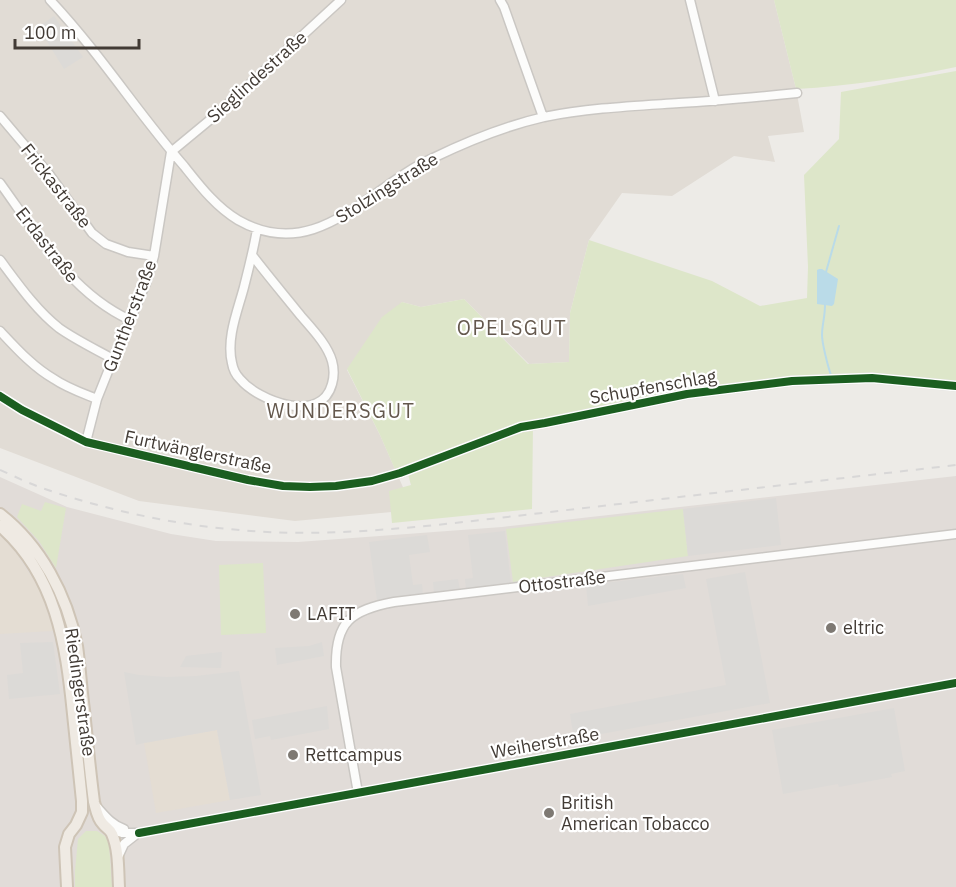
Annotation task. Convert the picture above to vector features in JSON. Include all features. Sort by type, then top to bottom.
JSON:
[{"type":"main road","name":"Riedingerstraße","points":[[0,514],[27,538],[43,560],[67,610],[77,647],[94,802],[116,845],[119,887]]},
{"type":"main road","name":"Riedingerstraße","points":[[0,526],[19,545],[44,583],[61,634],[69,673],[82,812],[69,834],[65,847],[67,887]]},
{"type":"main road","points":[[73,707],[86,728]]},
{"type":"main road","points":[[76,825],[94,821],[105,826]]},
{"type":"street","name":"Stolzingstraße","points":[[50,0],[98,57],[171,152],[212,199],[239,221],[257,229],[278,234],[310,231],[328,225],[430,159],[504,129],[543,117],[596,109],[797,93]]},
{"type":"street","name":"Sieglindestraße","points":[[171,152],[217,114],[341,0]]},
{"type":"street","points":[[500,0],[543,117]]},
{"type":"street","points":[[689,1],[715,101]]},
{"type":"street","name":"Frickastraße","points":[[0,116],[49,174],[92,232],[106,244],[128,252],[154,256]]},
{"type":"street","name":"Guntherstraße","points":[[86,442],[97,399],[146,283],[154,256],[171,152]]},
{"type":"street","name":"Erdastraße","points":[[0,183],[70,276],[99,302],[130,320]]},
{"type":"street","points":[[252,255],[322,341],[329,354],[333,375],[330,389],[326,395],[310,406],[287,405],[253,390],[240,380],[231,361],[234,324],[257,229]]},
{"type":"street","points":[[0,261],[41,312],[58,327],[113,359]]},
{"type":"street","points":[[0,331],[52,378],[71,389],[97,399]]},
{"type":"street","name":"Schupfenschlag","points":[[400,473],[521,427],[687,394],[792,381],[860,378],[956,386]]},
{"type":"street","name":"Furtwänglerstraße","points":[[0,396],[22,410],[86,442],[248,480],[283,486],[336,486],[400,473]]},
{"type":"street","name":"Ottostraße","points":[[358,793],[335,651],[338,637],[345,625],[366,609],[402,601],[956,534]]},
{"type":"street","name":"Weiherstraße","points":[[139,833],[956,683]]},
{"type":"street","points":[[94,802],[111,822],[120,828],[139,833]]},
{"type":"street","points":[[105,826],[122,833],[139,833]]},
{"type":"street","points":[[117,860],[124,844],[139,833]]},
{"type":"shaded area","points":[[0,0],[774,0],[804,132],[768,136],[775,162],[734,156],[672,196],[622,193],[589,240],[570,313],[569,362],[529,364],[464,299],[421,307],[402,302],[347,370],[380,435],[413,510],[295,521],[139,501],[0,448]]},
{"type":"shaded area","points":[[54,16],[83,57],[64,69],[38,27]]},
{"type":"shaded area","points":[[956,476],[956,887],[0,887],[0,477],[67,507],[171,534],[216,541],[298,542],[502,527]]},
{"type":"shaded area","points":[[776,498],[781,545],[688,556],[683,509]]},
{"type":"shaded area","points":[[505,531],[511,584],[466,588],[465,579],[473,578],[468,535]]},
{"type":"shaded area","points":[[0,535],[16,553],[40,590],[52,631],[0,634]]},
{"type":"shaded area","points":[[427,535],[430,552],[409,555],[413,585],[422,584],[423,594],[377,600],[369,542]]},
{"type":"shaded area","points":[[745,572],[770,703],[574,739],[570,714],[726,685],[706,579]]},
{"type":"shaded area","points":[[683,574],[686,588],[588,606],[586,585]]},
{"type":"shaded area","points":[[458,579],[460,590],[434,593],[433,582]]},
{"type":"shaded area","points":[[53,642],[60,694],[9,699],[7,675],[23,673],[20,643]]},
{"type":"shaded area","points":[[322,642],[324,656],[277,665],[275,648],[309,646]]},
{"type":"shaded area","points":[[222,652],[221,668],[180,667],[186,656]]},
{"type":"shaded area","points":[[239,671],[261,795],[230,800],[217,730],[136,745],[124,672],[166,677]]},
{"type":"shaded area","points":[[327,706],[329,729],[271,740],[270,736],[255,739],[252,720]]},
{"type":"shaded area","points":[[894,708],[905,771],[891,774],[892,777],[839,787],[838,784],[783,794],[772,730]]},
{"type":"shaded area","points":[[217,730],[230,800],[156,813],[144,743]]},
{"type":"green space","points":[[774,0],[956,0],[956,67],[876,81],[796,89]]},
{"type":"green space","points":[[956,71],[956,386],[872,378],[687,394],[533,425],[532,509],[392,523],[389,491],[411,485],[407,471],[397,474],[347,369],[382,317],[402,302],[421,307],[464,299],[528,364],[569,362],[570,313],[589,240],[712,281],[760,306],[807,298],[804,175],[839,139],[841,92]]},
{"type":"green space","points":[[45,502],[66,508],[56,568],[39,541],[17,517],[22,504],[41,511]]},
{"type":"green space","points":[[683,509],[688,556],[513,582],[506,529]]},
{"type":"green space","points":[[263,563],[266,633],[221,635],[219,565]]},
{"type":"green space","points":[[86,831],[97,831],[105,836],[109,844],[112,887],[75,887],[78,839]]},
{"type":"water","points":[[817,270],[838,279],[832,306],[817,304]]},
{"type":"waterway","points":[[826,272],[839,226]]},
{"type":"waterway","points":[[825,305],[822,331],[825,355],[831,375],[846,375]]},
{"type":"railway","points":[[0,470],[67,496],[145,516],[224,529],[328,533],[455,523],[956,465]]},
{"type":"cycle path","points":[[0,396],[22,410],[86,442],[248,480],[283,486],[310,487],[372,481],[400,473],[521,427],[687,394],[792,381],[872,378],[956,386]]},
{"type":"cycle path","points":[[139,833],[956,683]]},
{"type":"place","name":"LAFIT","points":[[295,614]]},
{"type":"place","name":"eltric","points":[[831,628]]},
{"type":"place","name":"Rettcampus","points":[[293,755]]},
{"type":"place","name":"British American Tobacco","points":[[549,813]]},
{"type":"district","name":"OPELSGUT","points":[[512,328]]},
{"type":"district","name":"WUNDERSGUT","points":[[341,411]]}]
